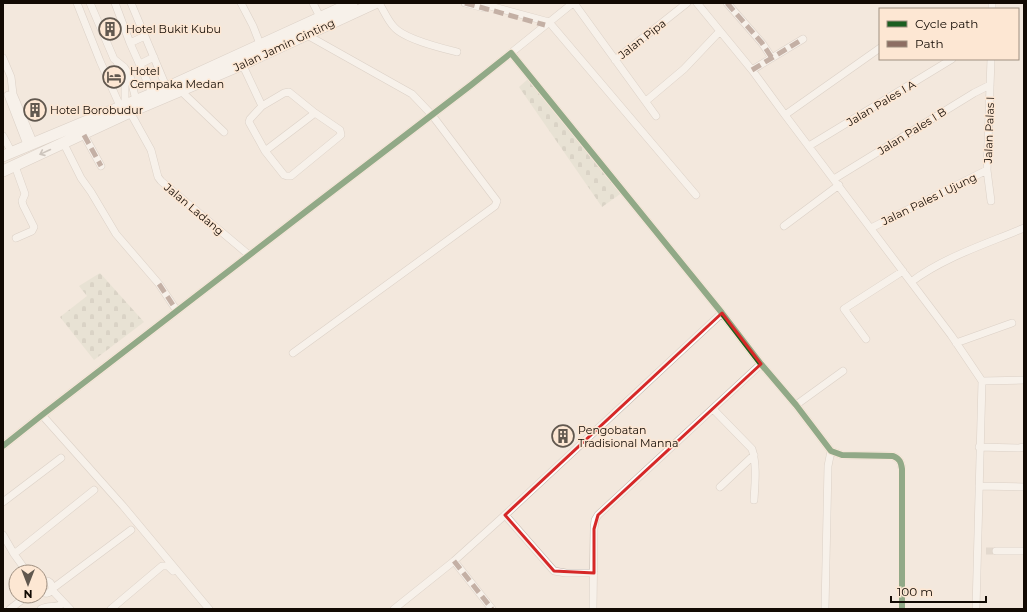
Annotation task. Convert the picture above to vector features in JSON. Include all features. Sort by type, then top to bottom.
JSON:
[{"type":"highway","name":"Jalan Jamin Ginting","points":[[168,92],[181,91],[307,35],[322,22],[352,3]]},
{"type":"highway","name":"Jalan Jamin Ginting","points":[[7,155],[125,108],[155,98],[260,44],[375,3]]},
{"type":"highway","name":"Jalan Jamin Ginting","points":[[3,171],[84,135],[136,100],[155,98]]},
{"type":"street","name":"Jalan Ladang","points":[[77,3],[100,61],[153,156],[156,170],[161,181],[249,255]]},
{"type":"street","points":[[90,3],[110,51],[117,62],[125,81],[125,108]]},
{"type":"street","points":[[115,3],[130,43],[155,98]]},
{"type":"street","points":[[131,3],[168,92]]},
{"type":"street","points":[[241,3],[253,26],[260,44]]},
{"type":"street","points":[[313,3],[322,22]]},
{"type":"street","points":[[380,3],[392,26],[399,32],[412,38],[457,52]]},
{"type":"street","points":[[465,3],[547,24]]},
{"type":"street","points":[[479,3],[547,24],[696,195]]},
{"type":"street","points":[[3,446],[483,76],[574,3],[656,116]]},
{"type":"street","name":"Jalan Pipa","points":[[615,60],[687,3]]},
{"type":"street","points":[[697,3],[752,70],[903,271],[982,380],[979,447],[981,551],[976,609]]},
{"type":"street","points":[[728,3],[762,43],[772,58]]},
{"type":"street","points":[[646,101],[684,69],[720,31]]},
{"type":"street","points":[[293,353],[496,204],[497,199],[432,115],[412,94],[307,35]]},
{"type":"street","points":[[130,43],[144,36]]},
{"type":"street","points":[[752,70],[803,39]]},
{"type":"street","points":[[785,115],[879,49]]},
{"type":"street","points":[[511,53],[831,450],[842,455],[893,456],[898,458],[901,463],[902,609]]},
{"type":"street","points":[[140,64],[154,57]]},
{"type":"street","points":[[3,58],[11,77],[8,96],[31,146]]},
{"type":"street","name":"Jalan Pales I A","points":[[809,146],[950,60]]},
{"type":"street","name":"Jalan Palas I","points":[[991,60],[988,170],[991,201]]},
{"type":"street","points":[[117,62],[124,67],[130,76],[136,100]]},
{"type":"street","points":[[241,65],[245,70],[262,106]]},
{"type":"street","name":"Jalan Pales I B","points":[[784,226],[836,182],[974,93],[990,85]]},
{"type":"street","points":[[181,91],[224,132]]},
{"type":"street","points":[[284,92],[288,92],[314,113],[340,130],[341,135],[291,176],[287,176],[265,151],[249,121],[262,106],[284,92]]},
{"type":"street","points":[[265,151],[314,113]]},
{"type":"street","points":[[84,135],[101,166]]},
{"type":"street","points":[[3,136],[7,155]]},
{"type":"street","points":[[64,144],[81,178],[116,234],[159,284],[177,311]]},
{"type":"street","points":[[15,166],[25,194],[22,201],[23,205],[34,226],[32,230],[16,238]]},
{"type":"street","name":"Jalan Pales I Ujung","points":[[871,228],[988,170]]},
{"type":"street","points":[[911,282],[925,272],[944,262],[1024,228]]},
{"type":"street","points":[[866,339],[844,310],[903,271]]},
{"type":"street","points":[[394,609],[454,560],[505,515],[722,313]]},
{"type":"street","points":[[956,343],[1012,323]]},
{"type":"street","points":[[593,609],[594,529],[595,520],[598,515],[762,364]]},
{"type":"street","points":[[796,405],[843,371]]},
{"type":"street","points":[[982,380],[1024,380]]},
{"type":"street","points":[[713,409],[752,449],[755,469],[754,500]]},
{"type":"street","points":[[42,415],[124,506],[209,609]]},
{"type":"street","points":[[979,447],[1024,447]]},
{"type":"street","points":[[825,609],[828,466],[831,450]]},
{"type":"street","points":[[720,487],[754,455]]},
{"type":"street","points":[[3,502],[61,458]]},
{"type":"street","points":[[979,486],[1024,487]]},
{"type":"street","points":[[14,554],[94,490]]},
{"type":"street","points":[[505,515],[554,571],[594,574]]},
{"type":"street","points":[[48,592],[131,530]]},
{"type":"street","points":[[3,535],[21,564]]},
{"type":"street","points":[[996,551],[1024,551]]},
{"type":"street","points":[[454,560],[492,609]]},
{"type":"street","points":[[111,609],[158,568],[165,565],[171,569],[203,609]]},
{"type":"street","points":[[48,582],[51,583],[52,589],[70,609]]},
{"type":"street","points":[[41,609],[45,606],[57,607],[64,603]]},
{"type":"highlighted area","points":[[722,313],[761,364],[598,515],[594,529],[594,573],[554,571],[505,515]]},
{"type":"green space","points":[[528,79],[623,192],[602,207],[519,87]]},
{"type":"green space","points":[[100,273],[144,322],[94,360],[60,317],[87,296],[79,286]]},
{"type":"tunnel","points":[[986,551],[996,551]]},
{"type":"marked path","points":[[465,3],[545,25]]},
{"type":"marked path","points":[[727,3],[762,43],[772,58]]},
{"type":"marked path","points":[[752,70],[803,39]]},
{"type":"marked path","points":[[84,135],[101,166]]},
{"type":"marked path","points":[[159,284],[177,311]]},
{"type":"marked path","points":[[454,561],[492,609]]},
{"type":"cycle path","points":[[3,446],[511,53],[722,313],[761,364],[796,405],[831,451],[842,455],[893,456],[900,461],[902,469],[902,609]]},
{"type":"place","name":"Hotel Bukit Kubu","points":[[110,29]]},
{"type":"place","name":"Hotel Cempaka Medan","points":[[114,77]]},
{"type":"place","name":"Hotel Borobudur","points":[[35,110]]},
{"type":"place","name":"Pengobatan Tradisional Manna","points":[[563,436]]}]
